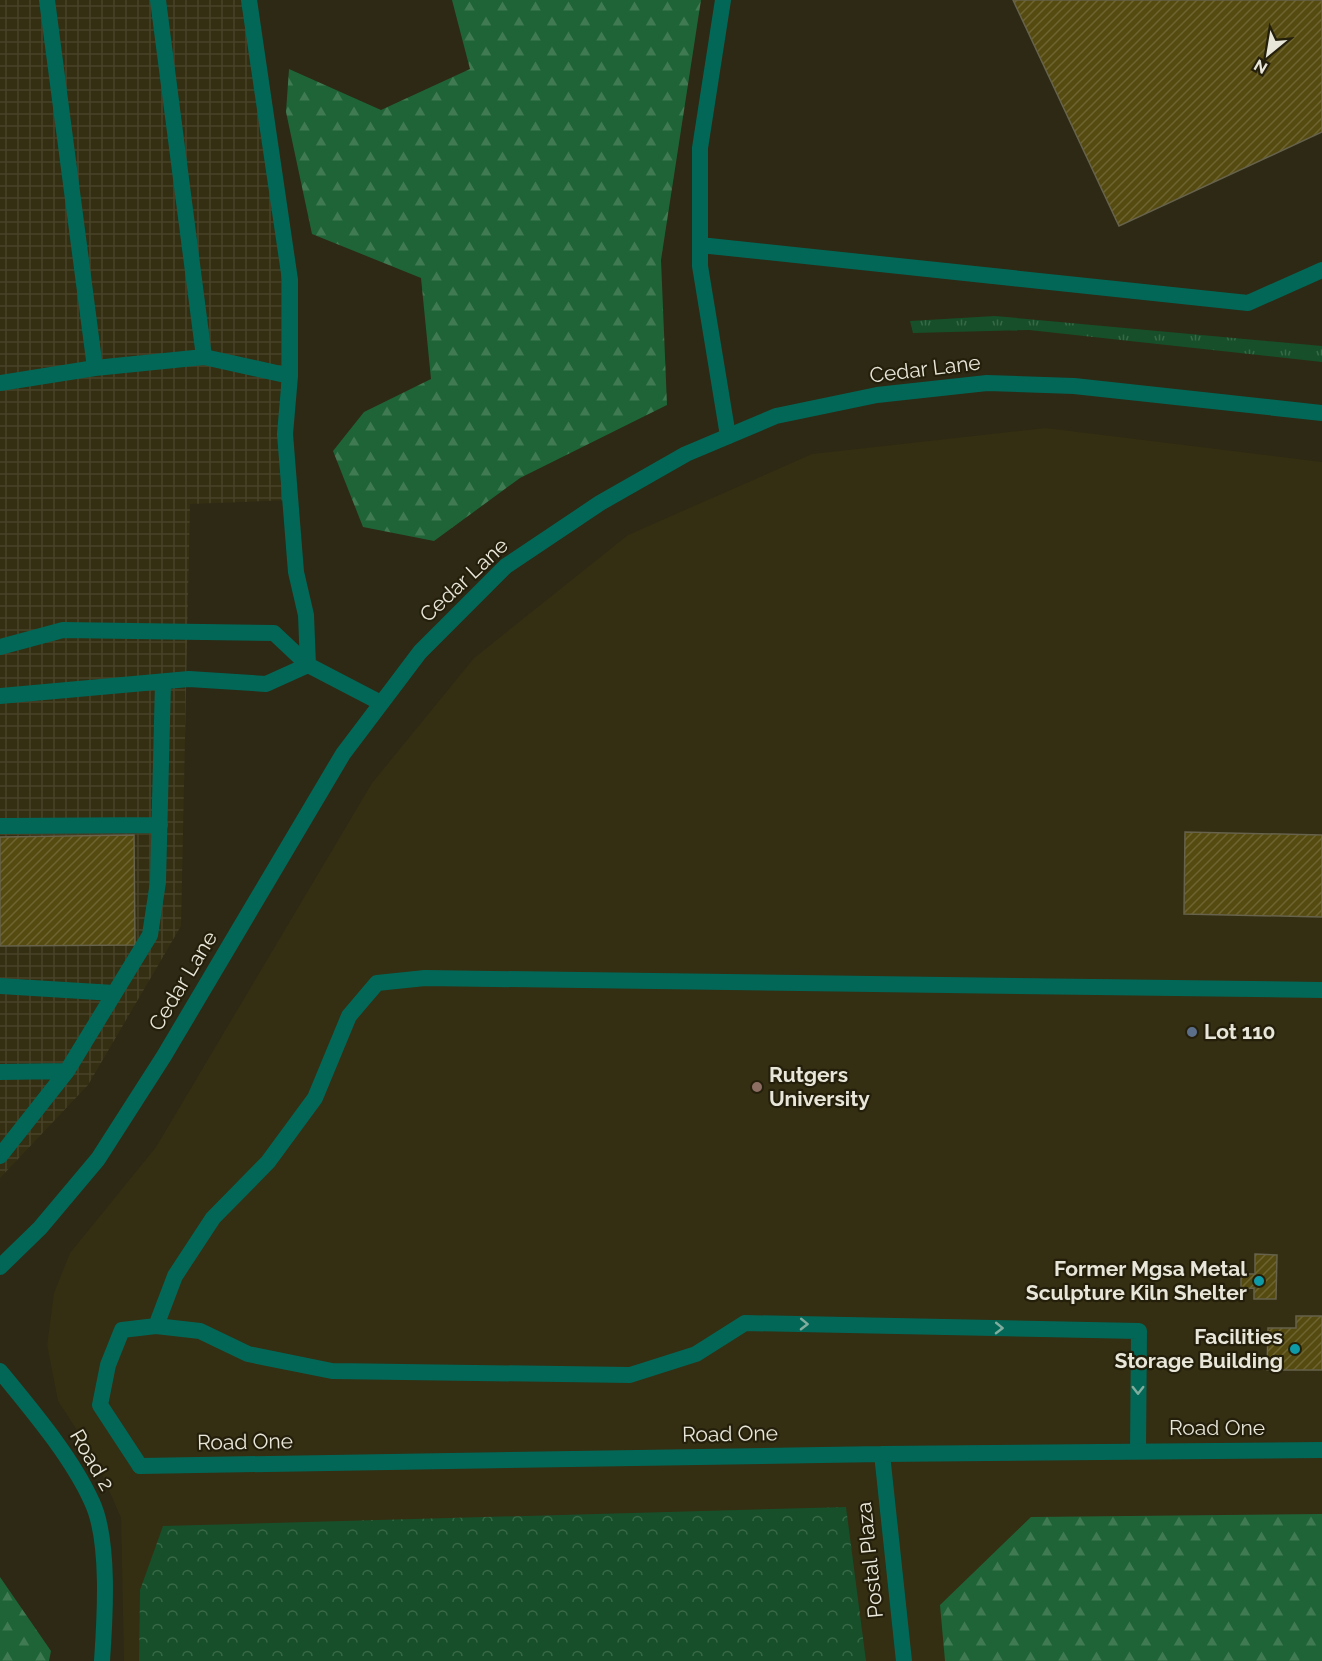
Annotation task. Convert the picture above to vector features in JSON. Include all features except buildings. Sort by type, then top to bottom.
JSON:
[{"type":"street","points":[[47,0],[95,368]]},
{"type":"street","points":[[158,0],[204,357]]},
{"type":"street","points":[[249,0],[290,280],[290,376],[285,434],[296,572],[306,615],[308,665]]},
{"type":"street","points":[[723,0],[700,148],[700,266],[728,436]]},
{"type":"street","points":[[700,245],[1248,303],[1322,270]]},
{"type":"street","points":[[0,382],[95,368],[204,357],[290,376]]},
{"type":"street","name":"Cedar Lane","points":[[0,1267],[40,1228],[98,1159],[164,1056],[343,754],[420,652],[506,566],[600,502],[686,454],[776,416],[877,395],[987,383],[1074,386],[1322,413]]},
{"type":"street","points":[[0,647],[63,630],[274,633],[308,665],[381,703]]},
{"type":"street","points":[[0,696],[189,679],[266,684],[308,665]]},
{"type":"street","points":[[0,1156],[67,1071],[150,935],[158,882],[163,682]]},
{"type":"street","points":[[0,826],[160,825]]},
{"type":"street","points":[[1138,1451],[1139,1332],[746,1323],[696,1354],[630,1375],[332,1371],[248,1354],[200,1331],[156,1326],[181,1266],[213,1218],[268,1162],[315,1098],[349,1016],[377,983],[425,978],[1322,990]]},
{"type":"street","points":[[0,986],[114,993]]},
{"type":"street","points":[[0,1072],[67,1071]]},
{"type":"street","name":"Road One","points":[[156,1326],[122,1330],[108,1365],[100,1405],[140,1466],[882,1454],[1322,1450]]},
{"type":"street","name":"Road 2","points":[[0,1371],[46,1428],[93,1503],[105,1560],[102,1661]]},
{"type":"street","name":"Postal Plaza","points":[[882,1454],[904,1661]]},
{"type":"shaded area","points":[[0,0],[255,0],[289,253],[292,500],[190,504],[181,926],[88,1085],[0,1178]]},
{"type":"shaded area","name":"Rutgers University","points":[[1046,428],[1322,462],[1322,1661],[124,1661],[121,1518],[95,1458],[58,1401],[47,1345],[54,1293],[70,1253],[156,1147],[372,783],[474,658],[628,535],[812,454]]},
{"type":"green space","points":[[452,0],[701,0],[661,260],[667,405],[520,478],[434,541],[363,527],[333,451],[364,412],[431,379],[421,278],[312,234],[286,112],[289,69],[381,110],[470,69]]},
{"type":"green space","points":[[995,316],[1322,346],[1322,362],[1029,330],[913,333],[910,321]]},
{"type":"green space","points":[[846,1507],[866,1661],[139,1661],[140,1590],[163,1526]]},
{"type":"green space","points":[[1322,1514],[1322,1661],[945,1661],[940,1605],[1031,1517]]},
{"type":"green space","points":[[0,1577],[51,1651],[49,1661],[0,1661]]},
{"type":"place","name":"Lot 110","points":[[1192,1032]]},
{"type":"place","name":"Rutgers University","points":[[757,1087]]},
{"type":"place","name":"Former Mgsa Metal Sculpture Kiln Shelter","points":[[1259,1281]]},
{"type":"place","name":"Facilities Storage Building","points":[[1295,1349]]}]
